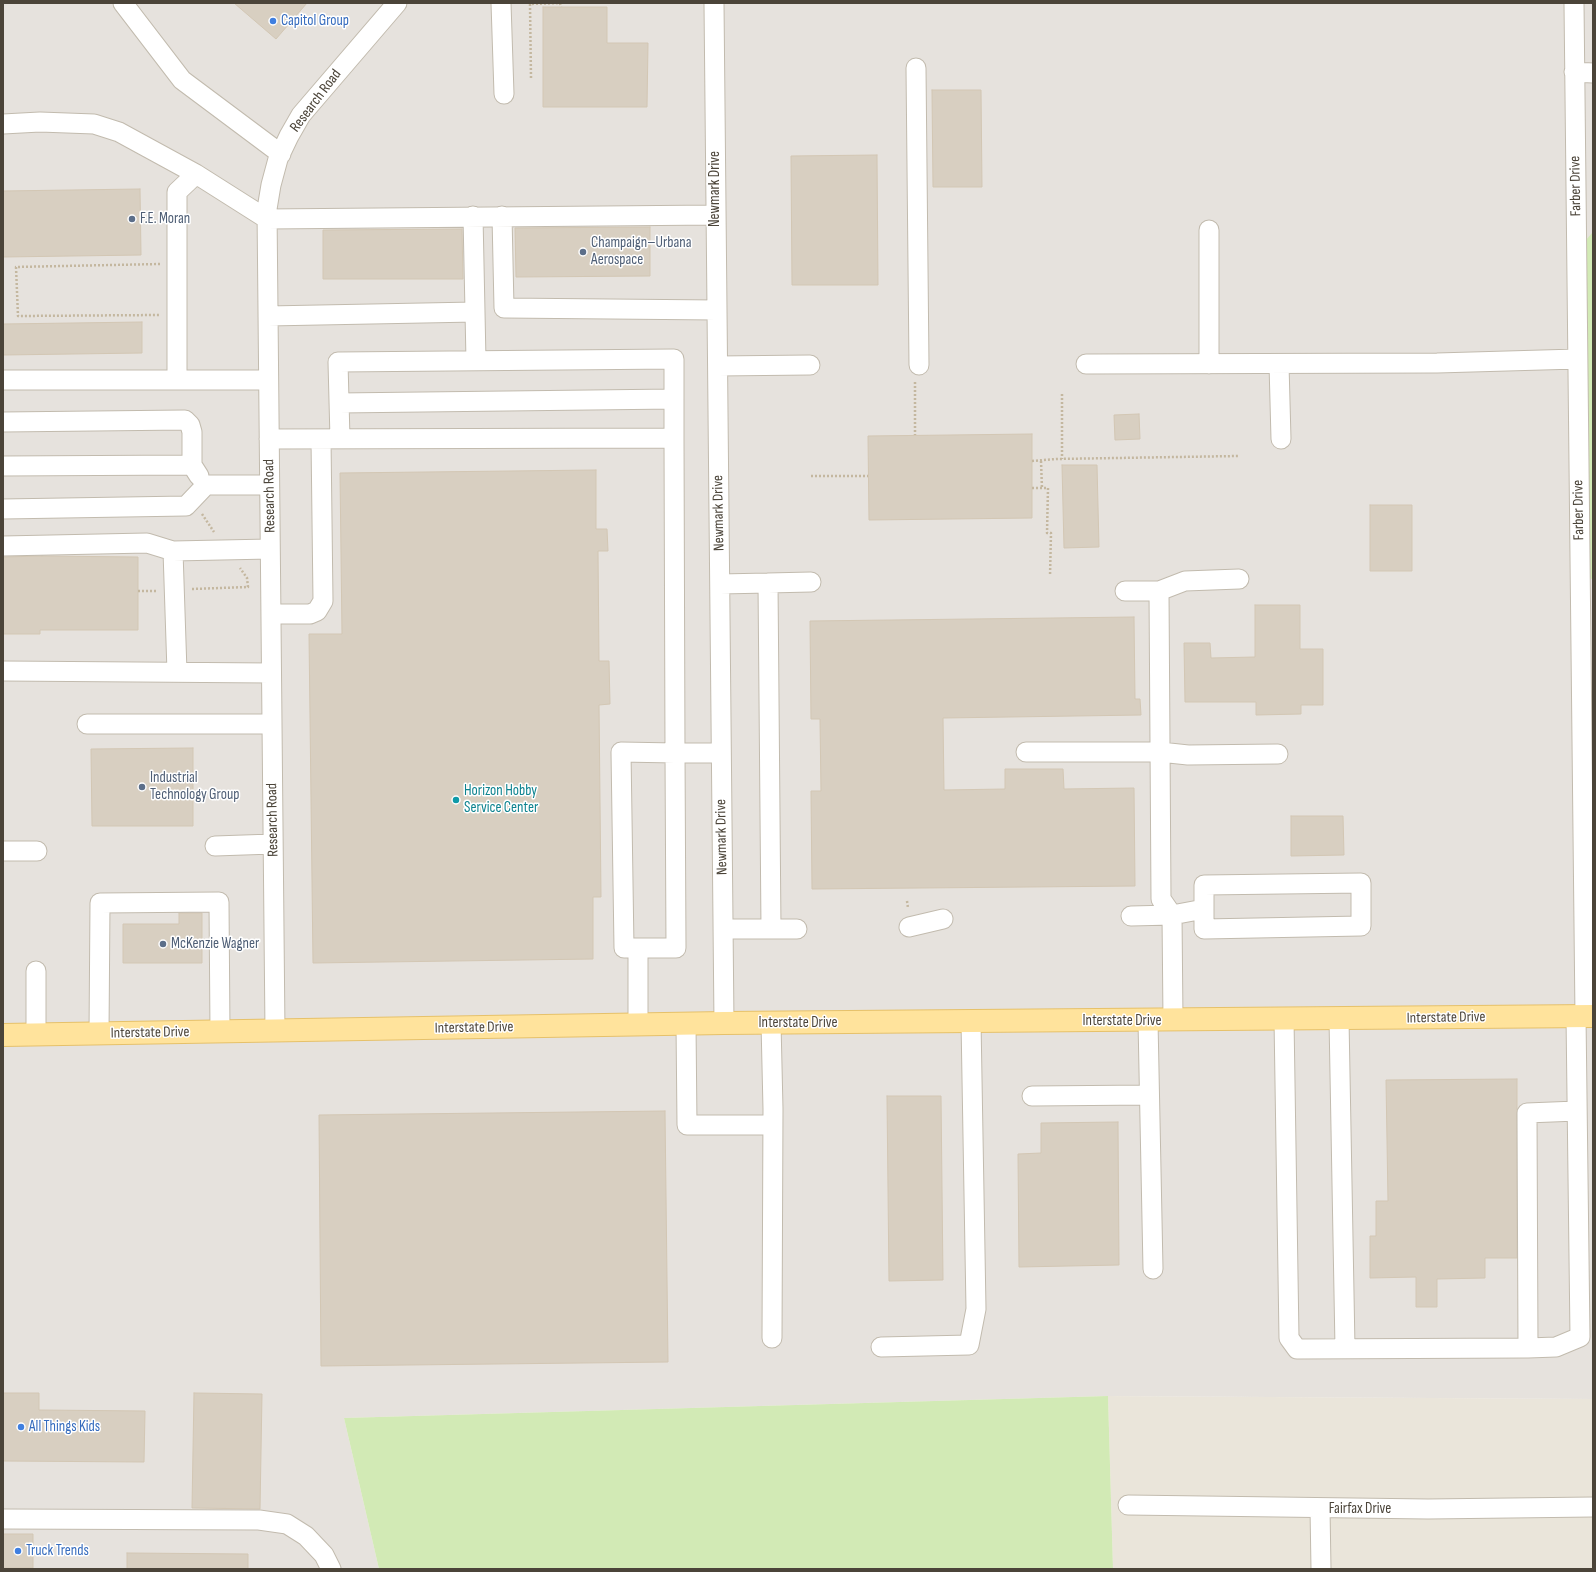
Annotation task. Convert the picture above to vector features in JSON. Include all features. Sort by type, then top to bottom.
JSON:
[{"type":"main road","name":"Interstate Drive","points":[[3,1035],[724,1023],[1148,1021],[1585,1016]]},
{"type":"street","points":[[123,3],[182,80],[281,154]]},
{"type":"street","name":"Research Road","points":[[275,1031],[267,219],[271,186],[281,154],[302,115],[397,3]]},
{"type":"street","points":[[501,3],[504,94]]},
{"type":"street","name":"Newmark Drive","points":[[714,3],[724,1023]]},
{"type":"street","name":"Farber Drive","points":[[1528,1348],[1556,1347],[1580,1337],[1577,1111],[1585,1016],[1588,833],[1586,600],[1577,359],[1584,220],[1584,72],[1574,3]]},
{"type":"street","points":[[916,68],[917,371]]},
{"type":"street","points":[[3,124],[94,124],[119,132],[196,174],[267,219],[715,215]]},
{"type":"street","points":[[177,380],[177,192],[196,174]]},
{"type":"street","points":[[473,216],[476,361]]},
{"type":"street","points":[[502,216],[504,308],[717,310]]},
{"type":"street","points":[[1209,230],[1209,364]]},
{"type":"street","points":[[268,316],[475,312]]},
{"type":"street","points":[[340,439],[338,362],[674,359],[675,753],[676,948],[624,948],[621,752],[675,753],[721,753]]},
{"type":"street","points":[[1086,364],[1437,363],[1577,359]]},
{"type":"street","points":[[1279,364],[1281,439]]},
{"type":"street","points":[[718,366],[810,365]]},
{"type":"street","points":[[3,380],[268,380]]},
{"type":"street","points":[[339,403],[674,399]]},
{"type":"street","points":[[3,422],[185,420],[190,425],[192,432],[192,466],[206,485]]},
{"type":"street","points":[[269,440],[674,438]]},
{"type":"street","points":[[271,614],[310,614],[317,611],[323,601],[320,439]]},
{"type":"street","points":[[3,466],[192,466]]},
{"type":"street","points":[[3,508],[186,506],[206,485],[269,485]]},
{"type":"street","points":[[3,546],[147,543],[173,550],[270,549]]},
{"type":"street","points":[[173,550],[176,672]]},
{"type":"street","points":[[1126,591],[1159,591],[1185,581],[1239,579]]},
{"type":"street","points":[[720,584],[812,582]]},
{"type":"street","points":[[768,583],[771,929]]},
{"type":"street","points":[[1159,591],[1161,899],[1172,915],[1173,1020]]},
{"type":"street","points":[[3,671],[271,673]]},
{"type":"street","points":[[87,724],[272,724]]},
{"type":"street","points":[[1026,752],[1160,752],[1188,755],[1278,754]]},
{"type":"street","points":[[215,846],[273,844]]},
{"type":"street","points":[[3,851],[37,851]]},
{"type":"street","points":[[1360,883],[1361,926],[1204,929],[1204,909],[1204,886],[1360,883]]},
{"type":"street","points":[[99,1034],[100,903],[219,902],[220,1032]]},
{"type":"street","points":[[1131,916],[1172,915],[1204,909]]},
{"type":"street","points":[[909,927],[943,919]]},
{"type":"street","points":[[723,929],[797,929]]},
{"type":"street","points":[[638,948],[638,1025]]},
{"type":"street","points":[[36,971],[36,1034]]},
{"type":"street","points":[[1284,1019],[1289,1338],[1298,1349],[1528,1348],[1527,1113],[1577,1111]]},
{"type":"street","points":[[1339,1019],[1346,1348]]},
{"type":"street","points":[[881,1347],[969,1345],[976,1309],[971,1021]]},
{"type":"street","points":[[1148,1021],[1153,1269]]},
{"type":"street","points":[[771,1023],[773,1124],[772,1338]]},
{"type":"street","points":[[686,1024],[687,1125],[773,1124]]},
{"type":"street","points":[[1032,1096],[1150,1095]]},
{"type":"street","name":"Fairfax Drive","points":[[1128,1505],[1320,1508],[1593,1507]]},
{"type":"street","points":[[1320,1508],[1321,1569]]},
{"type":"street","points":[[3,1519],[259,1520],[287,1524],[306,1536],[324,1555],[331,1569]]},
{"type":"path","points":[[531,78],[530,4],[560,3],[561,7]]},
{"type":"path","points":[[177,263],[16,267],[18,316],[177,315]]},
{"type":"path","points":[[915,435],[917,371]]},
{"type":"path","points":[[1062,394],[1062,459]]},
{"type":"path","points":[[1032,461],[1062,459],[1238,456]]},
{"type":"path","points":[[1041,461],[1042,488]]},
{"type":"path","points":[[811,476],[868,476]]},
{"type":"path","points":[[1032,488],[1048,488],[1047,533],[1051,533],[1050,576]]},
{"type":"shaded area","points":[[3,3],[1593,3],[1593,1399],[1108,1396],[344,1418],[379,1569],[3,1569]]},
{"type":"shaded area","points":[[1108,1396],[1593,1399],[1593,1569],[1113,1569]]},
{"type":"green space","points":[[1593,232],[1593,580],[1589,577],[1586,240]]},
{"type":"green space","points":[[1108,1396],[1113,1569],[379,1569],[344,1418]]},
{"type":"building","name":"Capitol Group","points":[[234,3],[307,3],[276,39]]},
{"type":"building","points":[[543,7],[607,7],[607,43],[648,43],[647,107],[543,107]]},
{"type":"building","points":[[932,90],[981,90],[982,187],[933,187]]},
{"type":"building","points":[[877,155],[878,285],[792,285],[791,156]]},
{"type":"building","points":[[140,189],[141,255],[3,257],[3,191]]},
{"type":"building","name":"Champaign–Urbana Aerospace","points":[[650,227],[650,276],[516,277],[515,228]]},
{"type":"building","points":[[462,229],[463,279],[323,279],[323,230]]},
{"type":"building","points":[[142,322],[142,353],[3,355],[3,324]]},
{"type":"building","points":[[1139,414],[1140,439],[1115,440],[1114,415]]},
{"type":"building","points":[[1032,434],[1032,518],[869,520],[868,436]]},
{"type":"building","points":[[1062,465],[1097,465],[1099,547],[1064,548]]},
{"type":"building","name":"Horizon Hobby Service Center","points":[[596,470],[596,529],[607,529],[608,551],[598,551],[599,661],[609,661],[610,704],[599,705],[601,897],[593,897],[593,959],[313,963],[309,634],[342,634],[340,473]]},
{"type":"building","points":[[1370,505],[1412,505],[1412,571],[1370,571]]},
{"type":"building","points":[[3,557],[138,557],[138,630],[40,630],[40,634],[3,634]]},
{"type":"building","points":[[1255,605],[1300,605],[1300,649],[1323,649],[1323,705],[1301,705],[1301,714],[1256,715],[1256,702],[1185,702],[1184,643],[1210,643],[1211,658],[1255,657]]},
{"type":"building","points":[[1134,617],[1135,699],[1140,699],[1141,715],[943,718],[944,790],[1005,789],[1005,769],[1063,769],[1064,789],[1134,788],[1135,886],[812,889],[811,791],[821,791],[820,719],[811,719],[810,621]]},
{"type":"building","name":"Industrial Technology Group","points":[[193,748],[193,826],[92,826],[91,749]]},
{"type":"building","points":[[1291,816],[1343,816],[1344,855],[1291,856]]},
{"type":"building","name":"McKenzie Wagner","points":[[179,913],[202,913],[202,963],[123,963],[123,924],[179,924]]},
{"type":"building","points":[[1517,1079],[1517,1258],[1485,1258],[1485,1278],[1437,1279],[1437,1307],[1416,1307],[1416,1277],[1370,1278],[1370,1236],[1376,1236],[1376,1201],[1388,1201],[1386,1080]]},
{"type":"building","points":[[887,1096],[941,1096],[943,1280],[889,1281]]},
{"type":"building","points":[[665,1111],[668,1362],[321,1366],[319,1115]]},
{"type":"building","points":[[1118,1122],[1119,1265],[1019,1267],[1018,1154],[1041,1153],[1041,1123]]},
{"type":"building","points":[[3,1393],[39,1393],[39,1410],[145,1411],[144,1462],[3,1461]]},
{"type":"building","points":[[194,1393],[262,1394],[260,1509],[192,1508]]},
{"type":"building","name":"Truck Trends","points":[[3,1534],[33,1534],[33,1568],[3,1568]]},
{"type":"building","points":[[127,1553],[248,1554],[248,1569],[127,1569]]},
{"type":"place","name":"Capitol Group","points":[[273,21]]},
{"type":"place","name":"F.E. Moran","points":[[132,219]]},
{"type":"place","name":"Champaign–Urbana Aerospace","points":[[583,252]]},
{"type":"place","name":"Industrial Technology Group","points":[[142,787]]},
{"type":"place","name":"Horizon Hobby Service Center","points":[[456,800]]},
{"type":"place","name":"McKenzie Wagner","points":[[163,944]]},
{"type":"place","name":"All Things Kids","points":[[21,1427]]},
{"type":"place","name":"Truck Trends","points":[[18,1551]]}]
